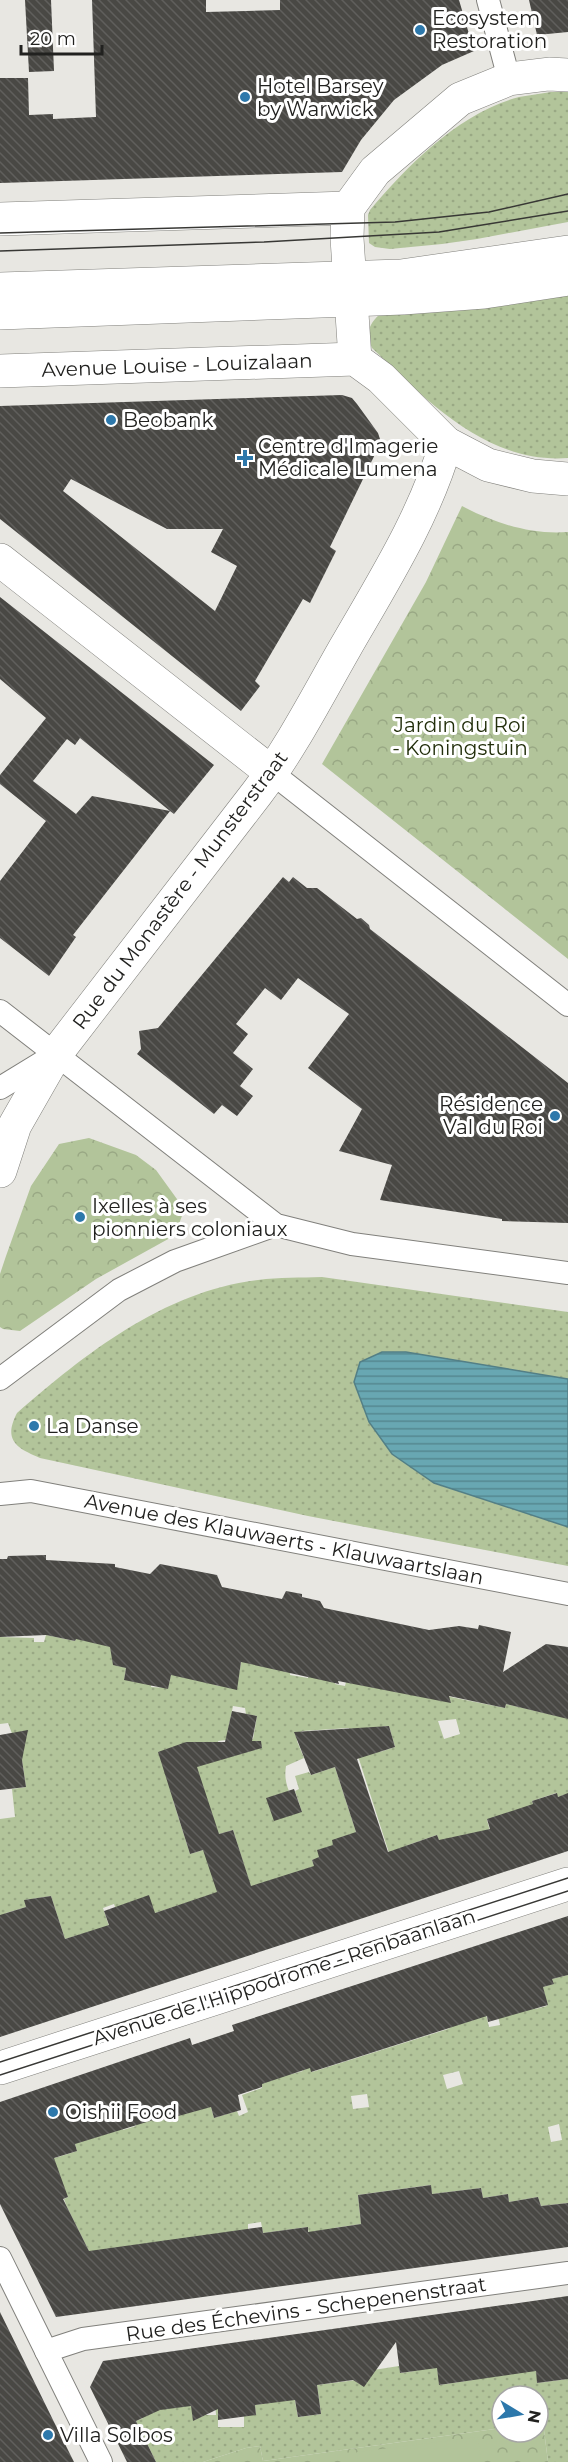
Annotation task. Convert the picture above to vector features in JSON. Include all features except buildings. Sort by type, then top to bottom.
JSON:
[{"type":"main road","points":[[568,75],[549,74],[508,79],[460,99],[375,171],[348,208],[355,359],[381,378],[446,443],[488,465],[533,476],[568,479]]},
{"type":"main road","points":[[0,219],[348,208]]},
{"type":"main road","points":[[0,313],[350,289],[401,276],[568,252]]},
{"type":"main road","points":[[0,289],[350,289],[484,292],[568,279]]},
{"type":"main road","name":"Avenue Louise - Louizalaan","points":[[0,371],[270,360],[355,359]]},
{"type":"main road","name":"Rue du Monastère - Munsterstraat","points":[[55,1055],[272,773],[393,565],[435,479],[446,443]]},
{"type":"main road","points":[[0,560],[272,773]]},
{"type":"main road","points":[[0,1171],[15,1125],[55,1055]]},
{"type":"main road","name":"Avenue de l'Hippodrome - Renbaanlaan","points":[[0,2068],[568,1884]]},
{"type":"street","points":[[488,0],[508,79]]},
{"type":"street","points":[[272,773],[568,1005]]},
{"type":"street","points":[[0,1011],[276,1225],[351,1244],[568,1273]]},
{"type":"street","name":"Rue du Monastère - Munsterstraat","points":[[0,1088],[55,1055]]},
{"type":"street","points":[[0,1379],[119,1290],[175,1261],[276,1225]]},
{"type":"street","name":"Avenue des Klauwaerts - Klauwaartslaan","points":[[0,1494],[31,1491],[568,1594]]},
{"type":"street","points":[[0,2258],[101,2462]]},
{"type":"street","name":"Rue des Échevins - Schepenenstraat","points":[[46,2351],[82,2339],[568,2273]]},
{"type":"green space","points":[[568,92],[568,222],[442,244],[390,249],[375,247],[369,243],[368,215],[370,210],[401,175],[437,142],[476,115],[497,105],[519,97]]},
{"type":"green space","points":[[568,292],[568,458],[539,457],[511,451],[485,440],[436,407],[372,348],[370,343],[369,330],[372,322],[379,315]]},
{"type":"green space","name":"Jardin du Roi - Koningstuin","points":[[462,506],[487,518],[527,530],[568,532],[568,959],[322,764],[426,582]]},
{"type":"green space","points":[[89,1138],[136,1155],[156,1170],[182,1206],[183,1213],[179,1224],[170,1238],[96,1279],[20,1331],[3,1329],[0,1327],[0,1274],[31,1186],[59,1144]]},
{"type":"green space","points":[[322,1277],[568,1312],[568,1566],[308,1516],[40,1458],[24,1451],[14,1442],[11,1430],[17,1413],[98,1348],[158,1311],[223,1286],[266,1279]]},
{"type":"green space","points":[[78,1630],[116,1648],[113,1664],[126,1668],[124,1680],[158,1651],[151,1687],[168,1688],[172,1669],[218,1686],[221,1676],[238,1679],[242,1658],[291,1668],[290,1675],[308,1678],[309,1673],[335,1679],[335,1684],[345,1686],[349,1669],[382,1689],[431,1693],[505,1708],[506,1704],[553,1715],[568,1716],[568,1796],[567,1794],[558,1797],[556,1793],[532,1801],[535,1808],[487,1820],[491,1835],[443,1852],[437,1835],[408,1845],[390,1856],[349,1728],[302,1731],[297,1741],[304,1758],[286,1766],[287,1785],[291,1796],[302,1812],[295,1791],[299,1789],[295,1776],[309,1772],[311,1775],[335,1767],[356,1832],[336,1852],[312,1860],[315,1868],[257,1906],[233,1830],[219,1834],[173,1800],[190,1854],[203,1850],[235,1887],[155,1913],[125,1935],[114,1904],[103,1908],[109,1926],[65,1939],[51,1896],[25,1900],[26,1907],[6,1913],[0,1958],[0,1819],[15,1817],[12,1789],[26,1787],[22,1760],[8,1723],[0,1724],[0,1637],[34,1638],[34,1642],[44,1642],[46,1635],[75,1641]],"holes":[[[233,1706],[245,1708],[246,1714],[257,1716],[253,1739],[248,1739],[223,1759],[218,1741],[226,1740]],[[456,1719],[460,1734],[444,1739],[438,1721]],[[389,1726],[395,1747],[380,1752],[372,1728]]]},
{"type":"green space","points":[[568,1975],[568,2203],[541,2206],[538,2197],[509,2202],[508,2194],[483,2198],[481,2188],[432,2194],[430,2185],[358,2195],[361,2224],[334,2228],[311,2258],[308,2227],[263,2233],[261,2222],[248,2224],[248,2234],[100,2273],[67,2207],[64,2199],[68,2197],[39,2151],[55,2158],[77,2151],[75,2144],[118,2109],[123,2130],[136,2126],[130,2106],[161,2112],[164,2120],[173,2118],[172,2114],[209,2100],[214,2118],[237,2111],[239,2116],[248,2112],[242,2095],[262,2088],[260,2075],[291,2070],[292,2074],[303,2071],[297,2050],[304,2048],[312,2072],[448,2029],[484,2006],[489,2027],[500,2025],[495,2003],[531,1991],[535,2009],[547,2006],[543,1987],[553,1984],[552,1979]],"holes":[[[459,2071],[463,2084],[447,2089],[443,2075]],[[367,2094],[369,2107],[353,2109],[351,2096]],[[559,2124],[562,2140],[551,2142],[548,2127]]]},
{"type":"green space","points":[[436,2361],[440,2385],[472,2380],[535,2363],[538,2383],[568,2379],[568,2462],[548,2462],[546,2444],[550,2444],[550,2384],[490,2384],[490,2430],[263,2461],[260,2446],[246,2448],[203,2462],[156,2462],[136,2421],[143,2418],[135,2402],[189,2393],[194,2420],[205,2415],[216,2415],[215,2402],[256,2415],[255,2405],[268,2403],[292,2385],[298,2417],[321,2414],[317,2385],[356,2380],[360,2384],[366,2384],[367,2371],[399,2366],[401,2373],[415,2371],[414,2365]],"holes":[[[218,2415],[244,2416],[244,2427],[218,2427]]]},
{"type":"green space","points":[[490,2430],[490,2444],[546,2444],[548,2462],[203,2462],[246,2448],[260,2446],[263,2461]]},
{"type":"green space","points":[[478,2437],[481,2462],[358,2462],[357,2452]]},
{"type":"water","points":[[382,1352],[406,1352],[568,1379],[568,1527],[434,1483],[392,1454],[369,1422],[354,1382],[360,1362]]},
{"type":"tram line","points":[[0,233],[395,222],[489,212],[568,194]]},
{"type":"tram line","points":[[0,251],[264,242],[439,232],[568,211]]},
{"type":"tram line","points":[[0,2062],[568,1878]]},
{"type":"tram line","points":[[0,2075],[568,1891]]},
{"type":"place","name":"Ecosystem Restoration","points":[[420,30]]},
{"type":"place","name":"Hotel Barsey by Warwick","points":[[245,97]]},
{"type":"place","name":"Beobank","points":[[111,420]]},
{"type":"place","name":"Centre d'Imagerie Médicale Lumena","points":[[245,458]]},
{"type":"place","name":"Résidence Val du Roi","points":[[555,1116]]},
{"type":"place","name":"Ixelles à ses pionniers coloniaux","points":[[80,1217]]},
{"type":"place","name":"La Danse","points":[[34,1426]]},
{"type":"place","name":"Oishii Food","points":[[53,2112]]},
{"type":"place","name":"Villa Solbos","points":[[48,2435]]}]
